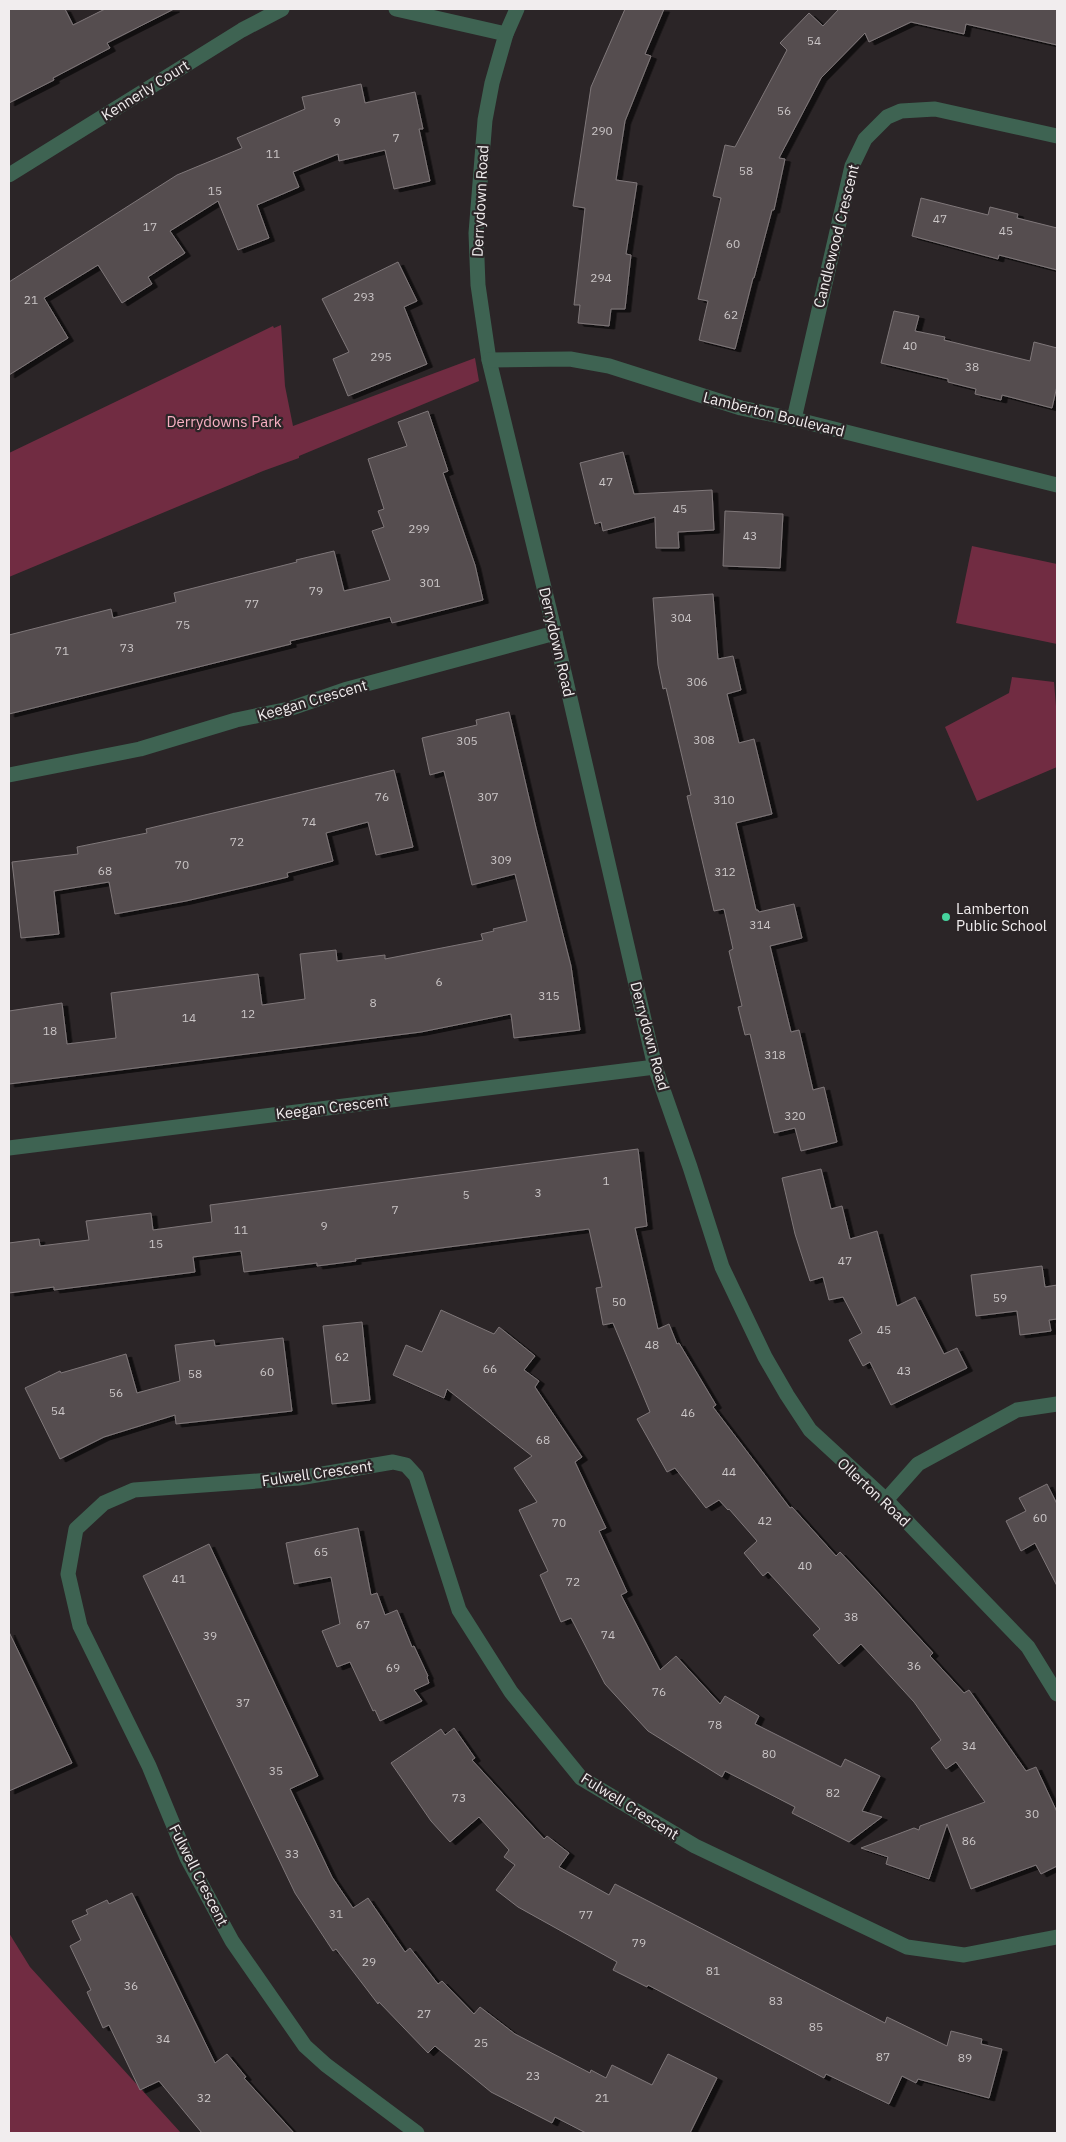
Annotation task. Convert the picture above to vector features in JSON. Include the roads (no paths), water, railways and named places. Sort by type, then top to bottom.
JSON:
[{"type":"street","name":"Kennerly Court","points":[[9,175],[242,30],[282,9]]},
{"type":"street","points":[[396,9],[506,34]]},
{"type":"street","name":"Derrydown Road","points":[[517,9],[506,34],[492,83],[485,120],[476,233],[478,285],[489,360],[556,633],[655,1066],[722,1268]]},
{"type":"street","name":"Candlewood Crescent","points":[[794,419],[852,166],[865,138],[887,117],[901,111],[935,109],[1057,136]]},
{"type":"street","name":"Lamberton Boulevard","points":[[489,360],[570,359],[609,366],[741,408],[794,419],[1057,486]]},
{"type":"street","name":"Keegan Crescent","points":[[9,775],[140,748],[236,720],[289,709],[344,690],[556,633]]},
{"type":"street","name":"Keegan Crescent","points":[[9,1148],[655,1066]]},
{"type":"street","name":"Ollerton Road","points":[[722,1268],[765,1357],[810,1430],[886,1500],[1028,1647],[1057,1694]]},
{"type":"street","points":[[886,1500],[918,1464],[1017,1410],[1057,1404]]},
{"type":"street","name":"Fulwell Crescent","points":[[417,2133],[326,2066],[305,2046],[232,1941],[187,1858],[149,1766],[80,1626],[68,1574],[76,1529],[104,1503],[134,1490],[299,1478],[393,1462],[406,1466],[416,1476],[459,1610],[510,1692],[581,1778],[695,1846],[906,1947],[964,1955],[1057,1937]]},
{"type":"place","name":"Lamberton Public School","points":[[946,917]]},
{"type":"park label","name":"Derrydowns Park","points":[[224,421]]}]
